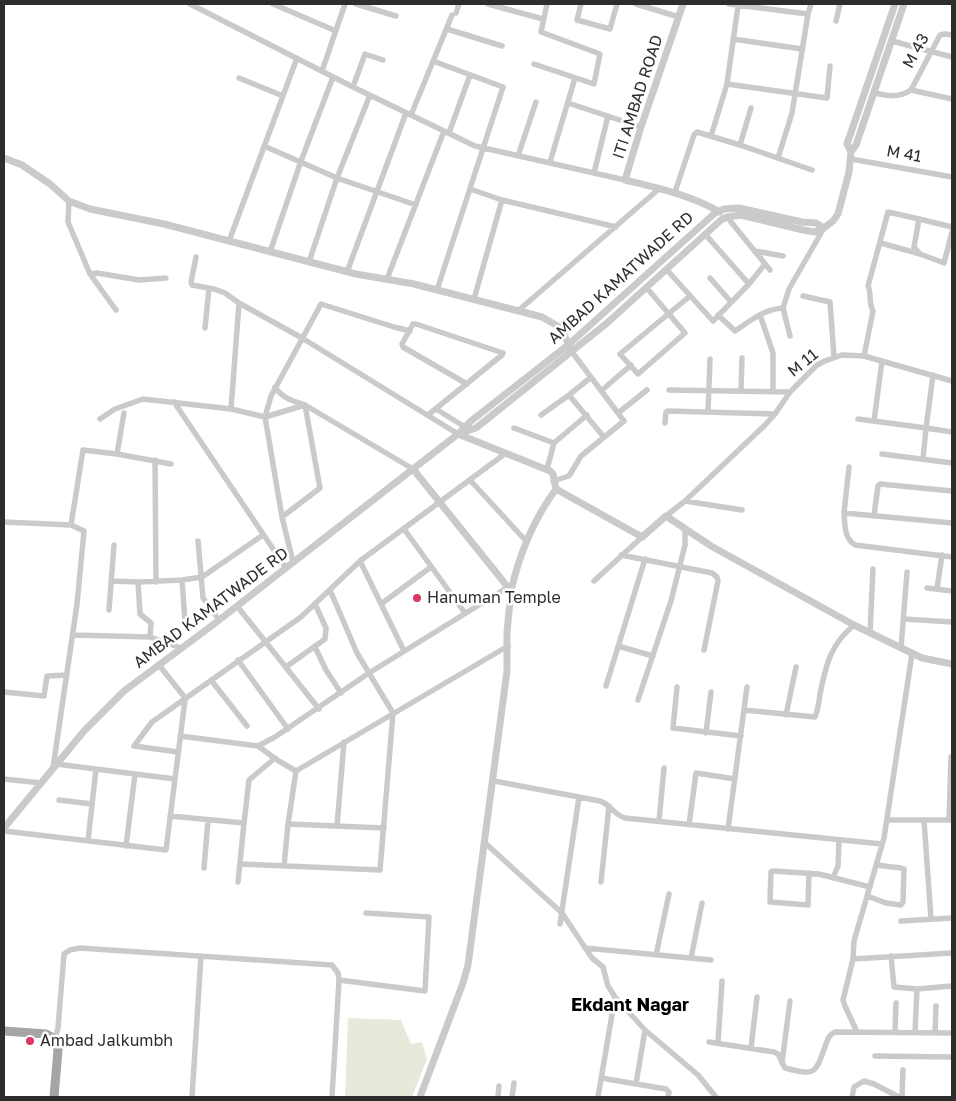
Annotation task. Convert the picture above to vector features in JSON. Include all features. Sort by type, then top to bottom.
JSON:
[{"type":"main road","points":[[4,1031],[46,1034],[55,1039],[58,1050],[54,1097]]},
{"type":"street","points":[[190,4],[353,87],[475,146],[625,180]]},
{"type":"street","points":[[273,4],[336,31]]},
{"type":"street","points":[[322,71],[345,4]]},
{"type":"street","points":[[356,4],[396,16]]},
{"type":"street","points":[[347,272],[408,114],[460,4]]},
{"type":"street","points":[[488,4],[543,19]]},
{"type":"street","points":[[534,64],[594,84],[600,54],[541,32],[547,4]]},
{"type":"street","points":[[581,4],[577,20],[610,29],[617,4]]},
{"type":"street","points":[[636,4],[679,16]]},
{"type":"street","name":"ITI AMBAD ROAD","points":[[683,4],[625,180],[696,199],[727,216]]},
{"type":"street","points":[[729,4],[808,14]]},
{"type":"street","points":[[778,158],[792,113],[811,4]]},
{"type":"street","points":[[836,22],[840,4]]},
{"type":"street","points":[[851,155],[847,144],[895,4]]},
{"type":"street","points":[[790,336],[783,308],[789,289],[824,228],[833,222],[838,214],[849,172],[851,155],[875,93],[904,4]]},
{"type":"street","points":[[711,136],[727,84],[738,6]]},
{"type":"street","points":[[447,29],[502,46]]},
{"type":"street","name":"M 43","points":[[910,90],[942,34],[952,35]]},
{"type":"street","points":[[733,39],[802,49]]},
{"type":"street","points":[[892,40],[952,56]]},
{"type":"street","points":[[353,87],[365,54],[383,60]]},
{"type":"street","points":[[229,241],[297,58]]},
{"type":"street","points":[[434,61],[504,87],[437,290]]},
{"type":"street","points":[[727,84],[827,98],[830,66]]},
{"type":"street","points":[[387,280],[470,75]]},
{"type":"street","points":[[270,252],[301,161],[333,77]]},
{"type":"street","points":[[239,78],[283,96]]},
{"type":"street","points":[[550,162],[575,78]]},
{"type":"street","points":[[875,93],[897,96],[904,95],[910,90],[952,99]]},
{"type":"street","points":[[309,262],[337,178],[370,95]]},
{"type":"street","points":[[518,156],[536,102]]},
{"type":"street","points":[[568,103],[641,127]]},
{"type":"street","points":[[740,145],[751,108]]},
{"type":"street","points":[[594,173],[608,116]]},
{"type":"street","points":[[675,192],[694,135],[697,132],[812,170]]},
{"type":"street","points":[[264,146],[337,178],[416,205]]},
{"type":"street","name":"M 41","points":[[851,155],[952,177]]},
{"type":"street","points":[[4,158],[22,165],[50,184],[69,201],[90,209],[164,224],[347,272],[437,290],[519,310],[542,317],[561,328],[570,348],[590,378],[624,421],[603,436],[581,456],[569,476],[554,481]]},
{"type":"street","points":[[519,310],[660,188]]},
{"type":"street","points":[[470,190],[502,200],[616,228]]},
{"type":"street","points":[[474,299],[502,200]]},
{"type":"street","points":[[69,201],[68,222],[90,274],[116,310]]},
{"type":"street","name":"AMBAD KAMATWADE RD","points":[[4,830],[84,732],[124,691],[219,620],[465,427],[570,348],[710,216],[719,211],[731,209],[803,230],[815,232],[824,228]]},
{"type":"street","name":"AMBAD KAMATWADE RD","points":[[458,434],[476,428],[570,348],[646,287],[727,216],[744,212]]},
{"type":"street","points":[[864,356],[873,311],[869,305],[871,290],[868,286],[888,212],[952,227]]},
{"type":"street","points":[[727,216],[770,270]]},
{"type":"street","points":[[918,219],[914,247],[920,254]]},
{"type":"street","points":[[881,242],[944,263],[952,232]]},
{"type":"street","points":[[705,234],[749,284]]},
{"type":"street","points":[[755,251],[783,256]]},
{"type":"street","points":[[196,257],[191,284],[225,293],[428,414],[458,434],[547,469],[552,474],[554,481],[556,489],[542,511],[527,542],[517,564],[510,588],[507,632],[508,671],[466,974],[420,1097]]},
{"type":"street","points":[[666,269],[713,321],[749,284],[765,264]]},
{"type":"street","points":[[90,274],[98,272],[140,280],[166,278]]},
{"type":"street","points":[[710,278],[731,302]]},
{"type":"street","points":[[646,287],[669,314],[685,333],[638,374],[620,354],[669,314],[690,296]]},
{"type":"street","points":[[205,328],[209,288]]},
{"type":"street","points":[[803,296],[830,302],[834,357]]},
{"type":"street","points":[[231,409],[239,303]]},
{"type":"street","points":[[293,562],[282,517],[265,417],[268,402],[275,387],[321,304],[410,331]]},
{"type":"street","points":[[718,315],[735,331],[760,314],[773,308],[783,308]]},
{"type":"street","points":[[760,314],[773,353],[773,392]]},
{"type":"street","points":[[428,414],[467,384],[503,353],[413,324],[402,344],[403,348],[467,384]]},
{"type":"street","name":"M 11","points":[[669,390],[790,392],[817,365],[842,354],[864,356],[952,380]]},
{"type":"street","points":[[741,391],[742,358]]},
{"type":"street","points":[[708,412],[710,359]]},
{"type":"street","points":[[874,421],[882,361]]},
{"type":"street","points":[[601,391],[631,365]]},
{"type":"street","points":[[923,460],[933,375]]},
{"type":"street","points":[[541,415],[590,378]]},
{"type":"street","points":[[275,387],[283,396],[305,405],[413,469],[510,588]]},
{"type":"street","points":[[618,413],[647,390]]},
{"type":"street","points":[[594,581],[685,501],[764,426],[790,392]]},
{"type":"street","points":[[569,395],[603,436]]},
{"type":"street","points":[[100,418],[115,409],[142,399],[231,409],[265,417],[305,405]]},
{"type":"street","points":[[174,402],[286,568]]},
{"type":"street","points":[[282,517],[320,488],[305,405]]},
{"type":"street","points":[[436,409],[465,427]]},
{"type":"street","points":[[665,423],[666,412],[668,411],[775,414]]},
{"type":"street","points":[[117,454],[124,413]]},
{"type":"street","points":[[547,469],[554,443],[587,416]]},
{"type":"street","points":[[858,419],[952,432]]},
{"type":"street","points":[[514,428],[554,443]]},
{"type":"street","points":[[71,526],[83,450],[171,464]]},
{"type":"street","points":[[178,752],[134,746],[152,722],[266,642],[315,604],[360,561],[506,453]]},
{"type":"street","points":[[882,454],[952,464]]},
{"type":"street","points":[[155,460],[156,582]]},
{"type":"street","points":[[849,467],[844,513],[846,533],[852,543],[952,557]]},
{"type":"street","points":[[470,480],[527,542]]},
{"type":"street","points":[[874,515],[879,484],[952,491]]},
{"type":"street","points":[[556,489],[642,537]]},
{"type":"street","points":[[685,501],[742,510]]},
{"type":"street","points":[[844,513],[952,523]]},
{"type":"street","points":[[666,516],[710,546],[854,625],[912,654],[933,662],[952,664]]},
{"type":"street","points":[[4,522],[71,526],[84,531],[73,635],[55,766],[175,779]]},
{"type":"street","points":[[638,700],[669,608],[685,542],[686,528]]},
{"type":"street","points":[[404,530],[465,613]]},
{"type":"street","points":[[112,581],[156,582],[202,577],[263,535]]},
{"type":"street","points":[[198,541],[203,598],[219,620]]},
{"type":"street","points":[[109,610],[114,545]]},
{"type":"street","points":[[622,555],[712,573],[718,579],[704,650]]},
{"type":"street","points":[[937,589],[942,555]]},
{"type":"street","points":[[606,686],[645,559]]},
{"type":"street","points":[[360,561],[404,651]]},
{"type":"street","points":[[381,604],[431,567]]},
{"type":"street","points":[[870,633],[873,569]]},
{"type":"street","points":[[901,648],[907,572]]},
{"type":"street","points":[[182,580],[185,620]]},
{"type":"street","points":[[138,582],[140,614],[151,623],[150,637]]},
{"type":"street","points":[[258,746],[288,730],[369,673],[404,651],[465,613],[510,588]]},
{"type":"street","points":[[927,588],[952,591]]},
{"type":"street","points":[[240,864],[380,870],[394,713],[357,653],[330,590]]},
{"type":"street","points":[[286,667],[325,639],[326,628],[315,604]]},
{"type":"street","points":[[237,606],[319,708]]},
{"type":"street","points":[[904,619],[952,622]]},
{"type":"street","points":[[744,710],[815,717],[827,662],[844,634],[854,625]]},
{"type":"street","points":[[73,635],[150,637],[181,648]]},
{"type":"street","points":[[296,771],[508,646]]},
{"type":"street","points":[[618,646],[653,656]]},
{"type":"street","points":[[315,647],[326,670],[341,693]]},
{"type":"street","points":[[857,1032],[844,1003],[853,959],[854,941],[887,820],[912,654]]},
{"type":"street","points":[[238,660],[288,730]]},
{"type":"street","points":[[4,830],[166,850],[185,699],[159,665]]},
{"type":"street","points":[[786,714],[796,667]]},
{"type":"street","points":[[4,692],[44,696],[47,676],[67,675]]},
{"type":"street","points":[[212,680],[247,726]]},
{"type":"street","points":[[677,687],[673,728],[741,736]]},
{"type":"street","points":[[728,829],[747,687]]},
{"type":"street","points":[[706,733],[710,692]]},
{"type":"street","points":[[180,736],[258,746],[296,771]]},
{"type":"street","points":[[337,826],[344,742]]},
{"type":"street","points":[[887,820],[951,820],[951,757]]},
{"type":"street","points":[[238,882],[249,780],[275,758]]},
{"type":"street","points":[[659,821],[664,768]]},
{"type":"street","points":[[88,841],[96,769]]},
{"type":"street","points":[[284,866],[296,771]]},
{"type":"street","points":[[689,825],[696,773],[735,779]]},
{"type":"street","points":[[126,846],[135,774]]},
{"type":"street","points":[[4,779],[42,783]]},
{"type":"street","points":[[494,781],[600,801],[609,806],[619,816],[838,841],[882,844]]},
{"type":"street","points":[[560,924],[580,797]]},
{"type":"street","points":[[59,800],[92,804]]},
{"type":"street","points":[[601,882],[609,806]]},
{"type":"street","points":[[170,816],[244,823]]},
{"type":"street","points":[[204,868],[208,820]]},
{"type":"street","points":[[924,820],[931,919]]},
{"type":"street","points":[[288,824],[384,828]]},
{"type":"street","points":[[833,878],[838,866],[838,841]]},
{"type":"street","points":[[484,842],[562,913],[594,961],[603,967],[608,986],[615,996],[645,1030],[698,1075],[716,1097]]},
{"type":"street","points":[[867,896],[889,904],[900,905],[903,902],[904,870],[876,865]]},
{"type":"street","points":[[810,873],[808,905],[770,902],[772,871],[810,873],[870,887]]},
{"type":"street","points":[[656,955],[669,894]]},
{"type":"street","points":[[691,958],[702,904]]},
{"type":"street","points":[[340,980],[424,991],[429,917],[366,912]]},
{"type":"street","points":[[901,921],[952,918]]},
{"type":"street","points":[[55,1039],[58,1028],[64,954],[70,950],[80,948],[332,965],[338,973],[340,980],[332,1097]]},
{"type":"street","points":[[585,948],[711,960]]},
{"type":"street","points":[[853,959],[952,953]]},
{"type":"street","points":[[192,1097],[201,956]]},
{"type":"street","points":[[891,956],[894,988],[917,989],[952,986]]},
{"type":"street","points":[[718,1043],[722,981]]},
{"type":"street","points":[[915,1032],[917,989]]},
{"type":"street","points":[[598,1097],[615,996]]},
{"type":"street","points":[[751,1048],[757,997]]},
{"type":"street","points":[[782,1065],[790,1001]]},
{"type":"street","points":[[895,1032],[896,1003]]},
{"type":"street","points":[[935,1033],[936,1006]]},
{"type":"street","points":[[636,1084],[645,1030]]},
{"type":"street","points":[[709,1042],[776,1053],[782,1065],[786,1068],[808,1072],[814,1071],[818,1067],[831,1035],[838,1032],[952,1033]]},
{"type":"street","points":[[875,1056],[952,1057]]},
{"type":"street","points":[[852,1097],[854,1087],[864,1081],[900,1097],[903,1070]]},
{"type":"street","points":[[601,1078],[667,1089],[668,1097]]},
{"type":"street","points":[[512,1097],[514,1083]]},
{"type":"street","points":[[498,1097],[499,1086]]},
{"type":"shaded area","points":[[348,1018],[401,1020],[411,1044],[422,1042],[427,1059],[412,1097],[345,1097]]},
{"type":"place","name":"Hanuman Temple","points":[[417,598]]},
{"type":"place","name":"Ambad Jalkumbh","points":[[30,1041]]},
{"type":"district","name":"Ekdant Nagar","points":[[630,1005]]}]
